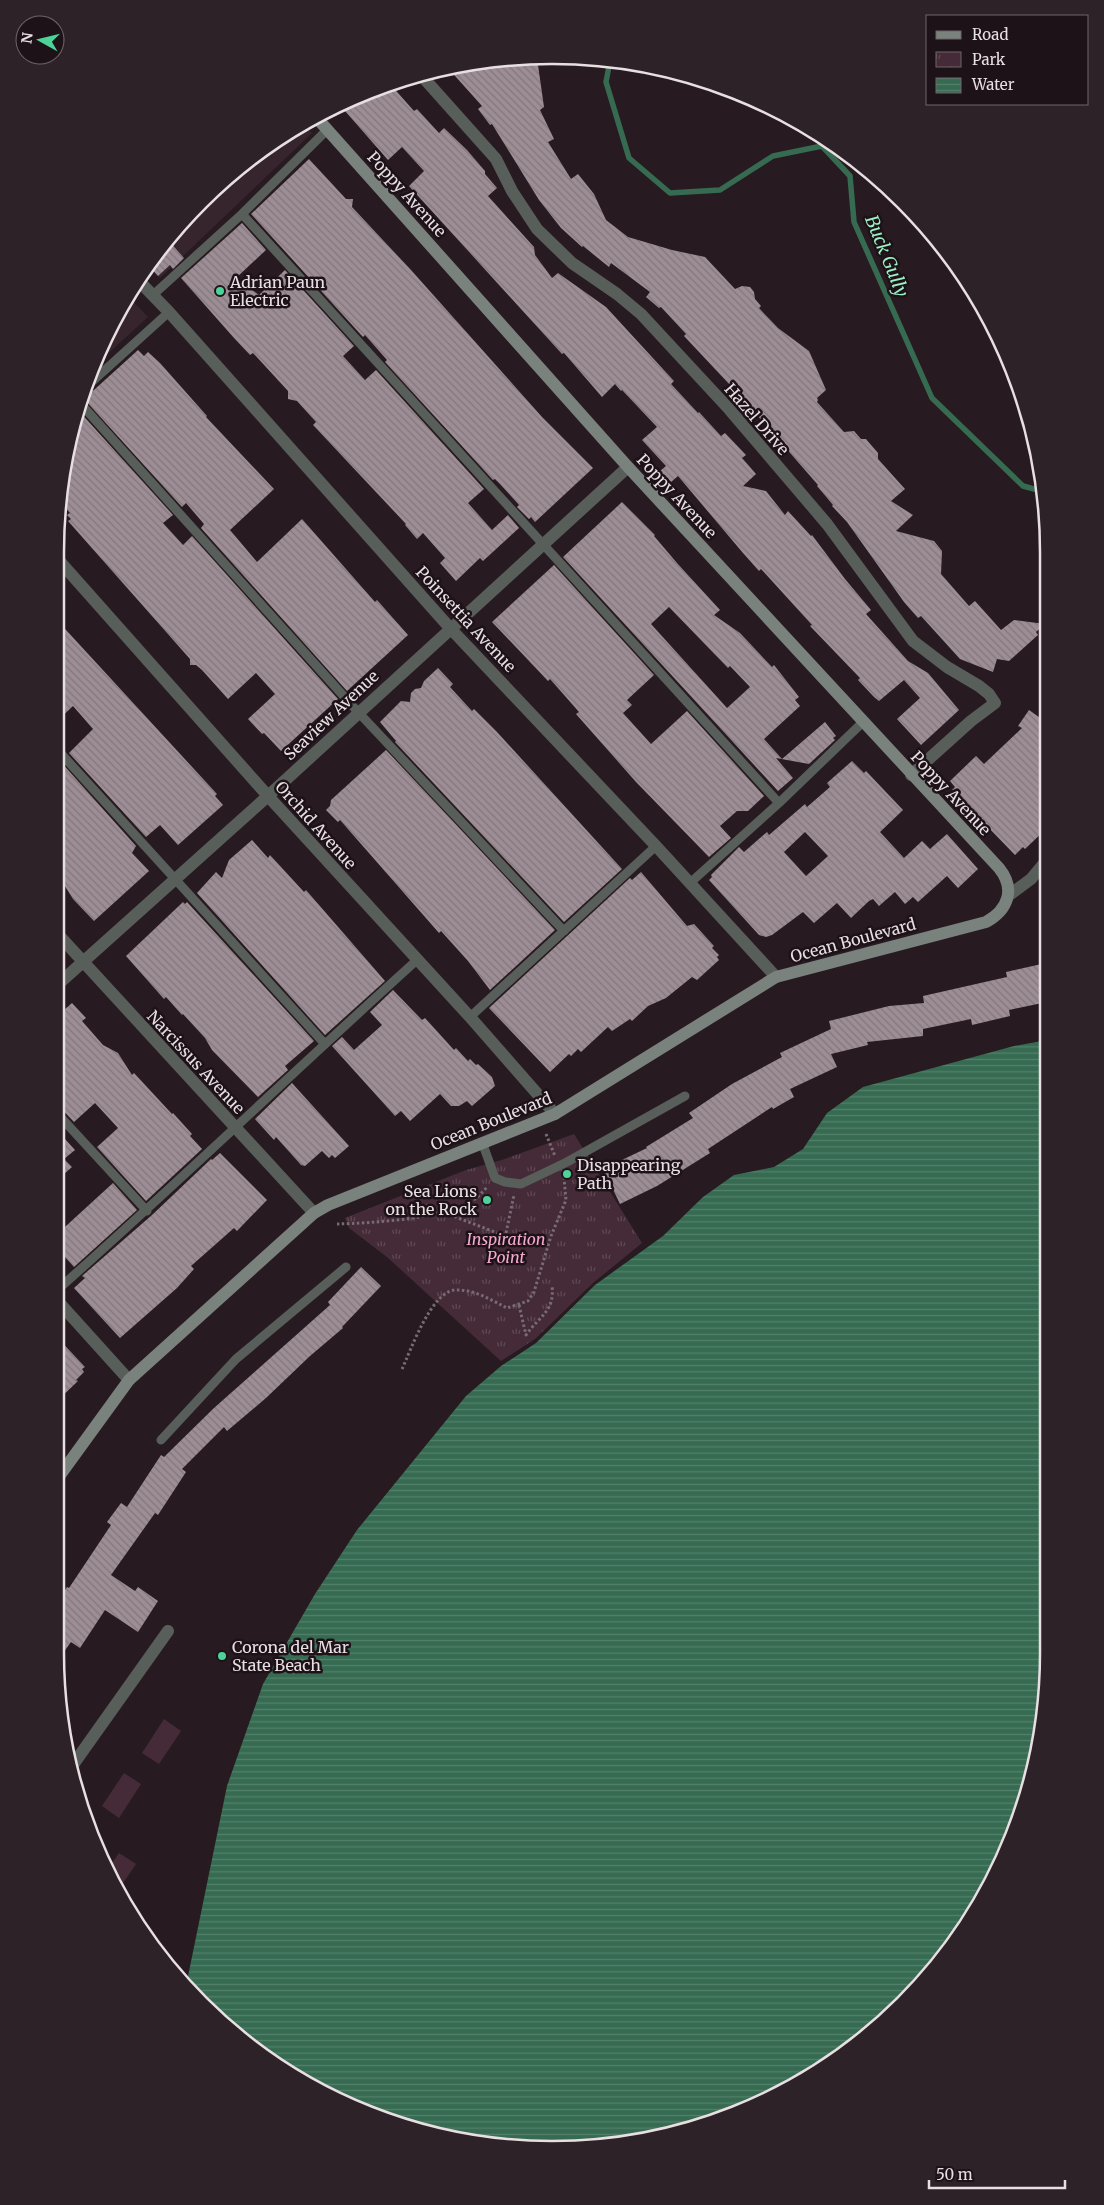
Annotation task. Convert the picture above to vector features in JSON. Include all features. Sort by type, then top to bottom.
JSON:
[{"type":"street","name":"Hazel Drive","points":[[426,80],[496,159],[512,191],[537,229],[572,263],[617,294],[640,314],[729,409],[826,524],[913,641],[947,667],[989,694],[995,703],[971,721],[912,775]]},
{"type":"street","name":"Poppy Avenue","points":[[320,122],[628,467],[1005,875],[1008,883],[1008,896]]},
{"type":"street","name":"Poinsettia Avenue","points":[[143,285],[450,628],[690,882],[776,977]]},
{"type":"street","name":"Seaview Avenue","points":[[64,980],[628,467]]},
{"type":"street","name":"Orchid Avenue","points":[[64,566],[555,1114]]},
{"type":"street","points":[[1008,896],[1031,879],[1040,868]]},
{"type":"street","name":"Ocean Boulevard","points":[[64,1470],[129,1380],[314,1213],[482,1142],[555,1114],[776,977],[986,922],[996,916],[1004,907],[1008,896]]},
{"type":"street","name":"Narcissus Avenue","points":[[64,941],[314,1213]]},
{"type":"street","points":[[64,1308],[129,1380]]},
{"type":"street","points":[[76,1761],[168,1631]]},
{"type":"lane","points":[[153,295],[242,214],[327,130]]},
{"type":"lane","points":[[242,214],[779,803]]},
{"type":"lane","points":[[96,378],[169,312]]},
{"type":"lane","points":[[85,409],[358,712],[564,931]]},
{"type":"lane","points":[[690,882],[779,803],[863,722]]},
{"type":"lane","points":[[64,757],[324,1043]]},
{"type":"lane","points":[[470,1017],[656,846]]},
{"type":"lane","points":[[64,1284],[147,1211],[324,1043],[417,960]]},
{"type":"lane","points":[[482,1142],[495,1178],[516,1185],[685,1096]]},
{"type":"lane","points":[[64,1121],[147,1211]]},
{"type":"lane","points":[[161,1440],[236,1359],[346,1267]]},
{"type":"path","points":[[402,1369],[428,1313],[444,1296],[454,1290],[477,1293],[507,1308],[528,1301],[534,1292],[551,1236],[566,1200],[565,1180],[540,1120]]},
{"type":"path","points":[[337,1224],[376,1222],[444,1212],[477,1198],[495,1178]]},
{"type":"path","points":[[444,1212],[500,1234],[506,1233],[516,1185]]},
{"type":"path","points":[[519,1305],[526,1335],[548,1310],[554,1294],[552,1285]]},
{"type":"shaded area","points":[[308,129],[312,133],[160,278],[153,271],[165,255],[185,230],[230,185],[281,146]]},
{"type":"shaded area","points":[[133,301],[148,317],[105,356]]},
{"type":"green space","name":"Inspiration Point","points":[[574,1134],[642,1243],[593,1283],[535,1339],[501,1361],[387,1257],[349,1228],[345,1218],[466,1170],[502,1160]]},
{"type":"green space","points":[[164,1719],[181,1731],[159,1764],[142,1753]]},
{"type":"green space","points":[[124,1773],[141,1784],[119,1818],[102,1806]]},
{"type":"green space","points":[[119,1853],[136,1864],[122,1884],[112,1864]]},
{"type":"water","points":[[1040,1041],[1039,1685],[1036,1717],[1024,1779],[1003,1840],[975,1897],[939,1950],[919,1975],[874,2020],[823,2059],[796,2076],[739,2104],[709,2115],[678,2125],[616,2137],[552,2141],[520,2140],[488,2137],[426,2125],[365,2104],[336,2091],[281,2059],[255,2040],[230,2020],[188,1978],[227,1786],[263,1684],[315,1594],[357,1530],[466,1396],[501,1366],[536,1343],[595,1285],[663,1236],[703,1197],[734,1175],[774,1167],[803,1149],[827,1113],[863,1087],[1014,1046]]},
{"type":"building","points":[[538,64],[544,107],[540,110],[554,139],[548,142],[571,179],[578,174],[594,194],[606,220],[628,237],[672,250],[705,257],[735,289],[742,286],[750,287],[754,292],[755,299],[761,306],[759,308],[778,328],[809,351],[826,390],[817,398],[817,402],[844,432],[854,431],[861,439],[866,439],[878,453],[878,459],[905,489],[891,501],[913,515],[896,531],[934,541],[942,551],[941,574],[969,606],[975,601],[1001,630],[1014,620],[1040,623],[1040,628],[1036,632],[1038,635],[1009,661],[997,659],[993,672],[960,659],[921,616],[918,618],[904,602],[818,485],[750,407],[748,409],[728,387],[730,385],[684,336],[686,334],[661,307],[659,308],[646,297],[650,292],[611,263],[609,267],[582,247],[561,228],[539,200],[492,124],[490,125],[478,109],[482,106],[453,74],[488,68]]},
{"type":"building","points":[[395,90],[414,111],[417,109],[439,133],[444,128],[467,150],[497,188],[488,196],[534,247],[535,255],[552,278],[558,273],[606,307],[674,381],[671,384],[698,413],[721,436],[725,433],[746,455],[742,458],[756,474],[743,486],[766,491],[785,515],[788,511],[812,535],[871,610],[866,614],[908,661],[928,673],[959,710],[921,745],[897,719],[920,698],[904,680],[879,701],[874,697],[858,680],[860,678],[810,626],[812,625],[761,569],[759,571],[743,553],[678,476],[670,483],[660,471],[666,466],[642,440],[657,427],[615,384],[602,397],[564,353],[562,354],[409,186],[424,171],[402,147],[388,160],[345,111]]},
{"type":"building","points":[[309,159],[346,199],[353,199],[352,207],[542,417],[593,468],[535,522],[531,517],[529,519],[517,507],[519,505],[500,484],[495,479],[493,480],[385,362],[387,360],[365,335],[363,337],[251,214]]},
{"type":"building","points":[[242,223],[266,250],[236,278],[259,295],[285,270],[354,346],[343,356],[365,380],[376,370],[484,489],[468,503],[492,530],[508,515],[519,528],[483,561],[480,558],[456,581],[440,563],[445,558],[423,533],[417,539],[406,524],[313,425],[316,422],[297,401],[288,399],[288,391],[253,353],[250,355],[181,278]]},
{"type":"building","points":[[173,245],[184,258],[173,269],[170,265],[158,276],[153,271]]},
{"type":"building","points":[[138,350],[144,356],[148,352],[274,489],[230,530],[257,562],[302,519],[375,602],[377,600],[408,635],[347,691],[201,528],[204,524],[186,503],[182,507],[87,403],[91,393]]},
{"type":"building","points":[[83,416],[173,515],[163,523],[183,545],[192,536],[338,699],[281,751],[248,719],[275,694],[256,673],[228,699],[202,670],[196,665],[190,665],[190,659],[68,521],[71,519],[67,515],[70,513],[66,509],[68,488],[73,457]]},
{"type":"building","points":[[622,502],[655,535],[677,563],[720,610],[714,615],[740,633],[772,667],[774,665],[799,697],[795,700],[800,706],[764,739],[782,759],[825,722],[836,736],[833,738],[835,740],[809,764],[776,758],[793,778],[778,791],[563,557]],"holes":[[[669,607],[728,668],[730,666],[750,687],[727,708],[651,624]]]},
{"type":"building","points":[[554,565],[654,675],[627,700],[632,705],[623,713],[651,744],[687,711],[764,796],[748,811],[737,811],[720,826],[731,838],[709,857],[636,782],[576,714],[579,712],[550,679],[548,681],[492,622]]},
{"type":"building","points":[[64,628],[217,794],[215,796],[223,805],[178,845],[160,825],[146,837],[69,753],[93,729],[73,706],[64,714]]},
{"type":"building","points":[[438,668],[453,684],[450,687],[472,711],[474,709],[497,732],[622,869],[564,922],[395,742],[380,722],[401,701],[410,702],[411,693],[415,689],[421,688],[424,681]]},
{"type":"building","points":[[1029,710],[1040,718],[1040,835],[1025,849],[1023,847],[1015,855],[952,790],[955,787],[950,781],[976,756],[984,764],[1022,728],[1018,726]]},
{"type":"building","points":[[386,750],[555,930],[490,990],[468,961],[441,931],[439,933],[340,820],[338,822],[326,810],[330,806],[331,800]]},
{"type":"building","points":[[852,761],[864,773],[866,771],[903,810],[880,832],[904,858],[922,841],[930,849],[947,834],[978,869],[958,888],[947,876],[918,902],[913,897],[905,904],[895,892],[879,906],[873,899],[869,901],[851,918],[837,903],[814,923],[803,912],[772,935],[766,937],[759,935],[709,880],[712,877],[711,875],[739,847],[744,852],[767,832],[769,835],[805,804],[807,807],[830,787],[827,783]],"holes":[[[805,832],[828,856],[806,876],[784,852]]]},
{"type":"building","points":[[64,765],[136,846],[132,853],[149,871],[94,921],[73,899],[64,885]]},
{"type":"building","points":[[252,840],[268,858],[270,855],[304,892],[306,890],[385,981],[325,1035],[197,893],[216,872],[222,878],[229,860]]},
{"type":"building","points":[[641,872],[687,926],[694,924],[714,946],[712,948],[719,955],[717,957],[719,960],[697,980],[692,977],[666,998],[648,1006],[632,1021],[630,1019],[612,1031],[608,1027],[581,1052],[578,1049],[571,1056],[569,1054],[550,1072],[489,1008],[630,878],[632,880]]},
{"type":"building","points":[[183,902],[185,904],[187,902],[314,1041],[285,1066],[288,1070],[258,1097],[212,1050],[205,1038],[183,1014],[166,997],[164,999],[126,956]]},
{"type":"building","points":[[1040,964],[1040,1003],[1009,1010],[1010,1016],[972,1025],[971,1019],[923,1029],[923,1036],[867,1042],[868,1045],[831,1054],[837,1067],[790,1089],[794,1097],[773,1109],[772,1107],[708,1149],[710,1153],[657,1186],[620,1204],[603,1169],[647,1148],[693,1118],[689,1113],[732,1084],[782,1057],[780,1053],[831,1029],[829,1021],[889,1006],[924,1003],[923,996],[1007,977],[1006,972]]},
{"type":"building","points":[[393,990],[422,1020],[425,1018],[454,1050],[456,1048],[468,1061],[470,1059],[476,1065],[478,1064],[492,1077],[495,1086],[472,1106],[467,1101],[459,1106],[451,1106],[440,1094],[410,1121],[401,1111],[395,1116],[332,1046],[342,1037],[354,1050],[382,1025],[370,1012]]},
{"type":"building","points":[[72,1003],[86,1018],[82,1021],[103,1045],[118,1053],[132,1075],[134,1073],[173,1113],[192,1134],[190,1136],[202,1149],[146,1201],[97,1147],[118,1128],[95,1103],[74,1122],[64,1111],[64,1010]]},
{"type":"building","points":[[292,1083],[349,1146],[335,1158],[332,1155],[329,1158],[322,1151],[305,1166],[301,1165],[276,1137],[274,1140],[255,1119]]},
{"type":"building","points":[[64,1138],[75,1150],[64,1159]]},
{"type":"building","points":[[220,1153],[267,1200],[237,1231],[234,1228],[191,1266],[194,1269],[177,1288],[120,1338],[74,1288],[85,1278],[82,1276],[152,1215],[211,1159]]},
{"type":"building","points":[[64,1159],[72,1167],[64,1174]]},
{"type":"building","points":[[113,1183],[137,1210],[74,1267],[64,1256],[64,1228]]},
{"type":"building","points":[[361,1267],[381,1286],[343,1328],[227,1431],[224,1427],[182,1469],[186,1472],[158,1515],[155,1513],[111,1575],[135,1591],[138,1587],[158,1601],[138,1632],[105,1610],[80,1648],[71,1642],[64,1652],[64,1592],[67,1587],[69,1588],[111,1525],[107,1522],[121,1503],[127,1507],[161,1455],[164,1457],[214,1408],[330,1305],[328,1302]]},
{"type":"building","points":[[64,1345],[85,1367],[82,1369],[84,1372],[76,1380],[78,1381],[64,1394]]},
{"type":"waterway","name":"Buck Gully","points":[[609,67],[606,82],[629,158],[670,193],[720,190],[773,156],[822,146],[850,176],[854,222],[932,398],[1023,486],[1036,490]]},
{"type":"place","name":"Adrian Paun Electric","points":[[220,291]]},
{"type":"place","name":"Disappearing Path","points":[[567,1174]]},
{"type":"place","name":"Sea Lions on the Rock","points":[[487,1200]]},
{"type":"place","name":"Corona del Mar State Beach","points":[[222,1656]]}]
